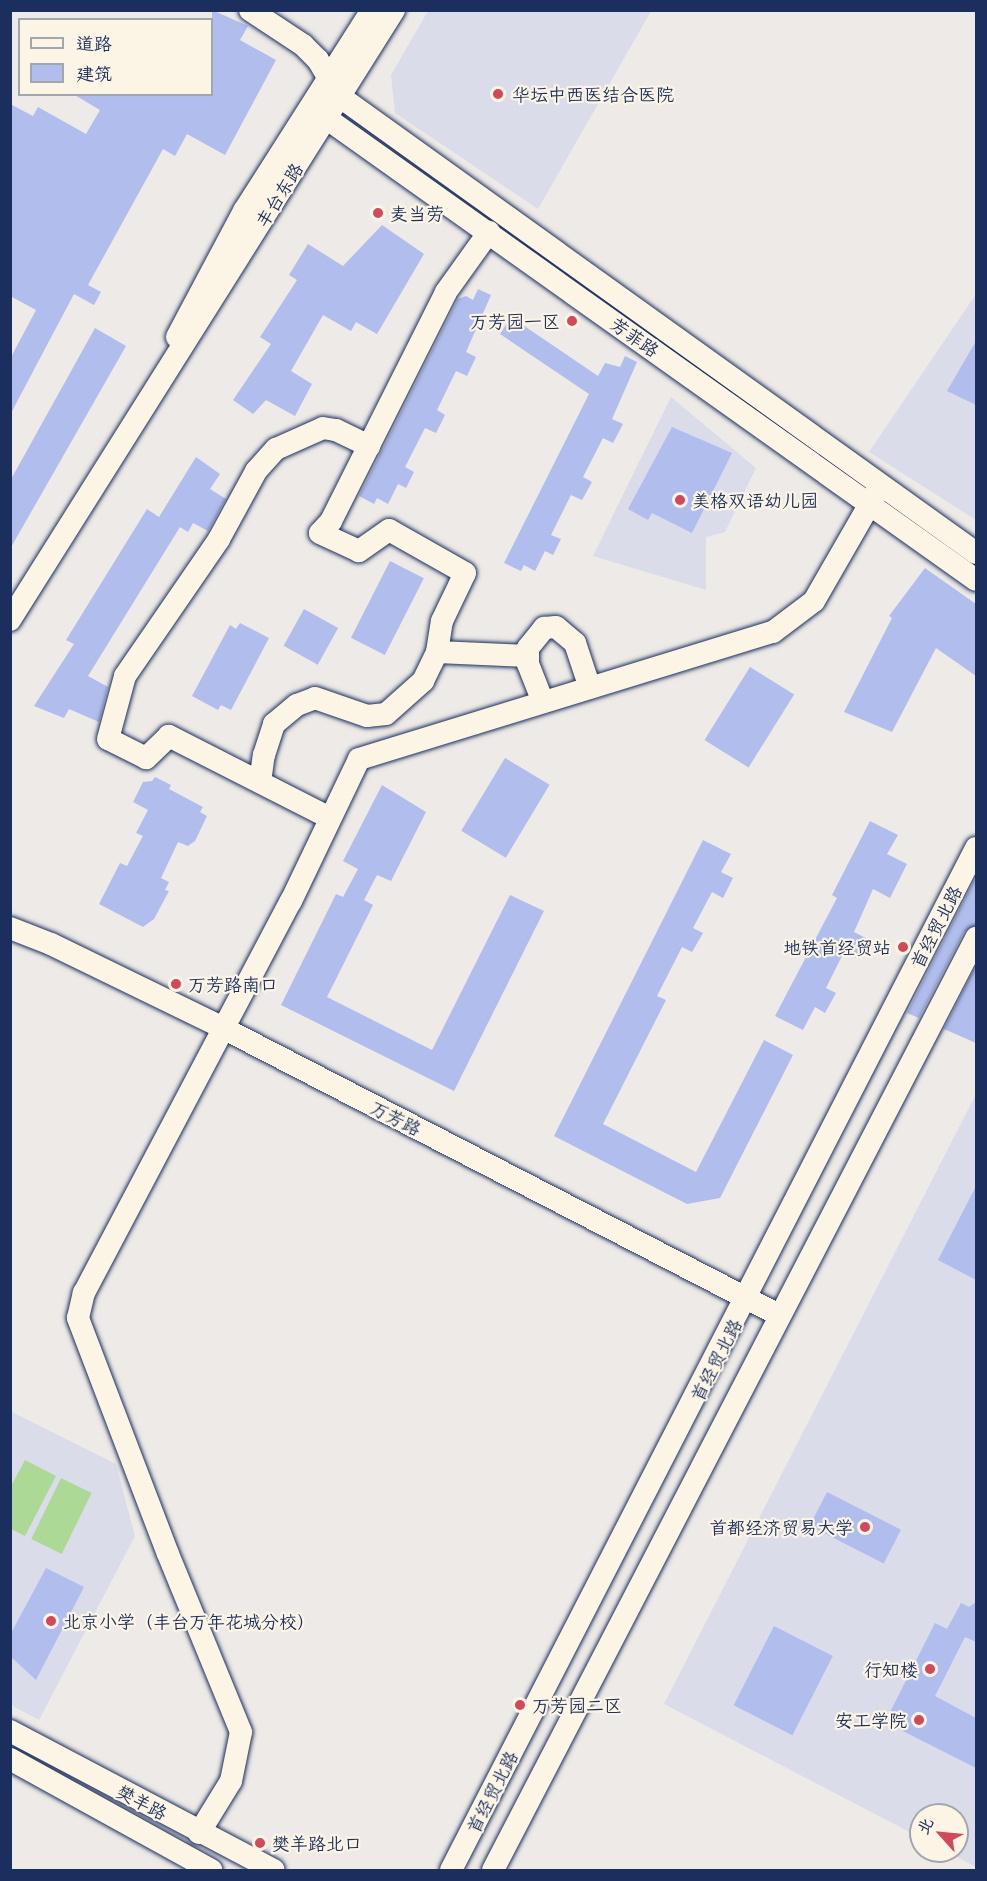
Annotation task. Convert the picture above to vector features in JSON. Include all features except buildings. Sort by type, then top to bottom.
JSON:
[{"type":"street","name":"芳菲路","points":[[250,10],[303,45],[334,86],[876,494],[976,580]]},
{"type":"street","name":"丰台东路","points":[[334,86],[372,10]]},
{"type":"street","name":"丰台东路","points":[[161,378],[182,324],[213,265],[334,86],[394,10]]},
{"type":"street","points":[[326,118],[334,86]]},
{"type":"street","name":"芳菲路","points":[[326,118],[489,232],[876,494],[976,553]]},
{"type":"street","name":"丰台东路","points":[[10,620],[161,378],[195,332],[326,118]]},
{"type":"street","points":[[260,783],[264,755],[274,724],[297,705],[315,698],[367,716],[386,714],[423,681],[437,652],[442,621],[465,573],[389,530],[359,551],[320,534],[369,446],[446,292],[489,232]]},
{"type":"street","points":[[330,818],[169,736],[146,758],[108,739],[125,676],[219,539],[256,471],[276,449],[323,428],[336,430],[369,446]]},
{"type":"street","points":[[199,1833],[231,1781],[241,1732],[168,1554],[78,1318],[84,1293],[223,1028],[359,759],[773,632],[814,601],[876,494]]},
{"type":"street","points":[[543,702],[528,656],[534,637],[544,628],[556,627],[575,643],[590,688]]},
{"type":"street","points":[[437,652],[528,656]]},
{"type":"street","name":"首经贸北路","points":[[451,1870],[748,1300],[976,848]]},
{"type":"street","name":"万芳路","points":[[10,928],[51,944],[223,1028],[779,1315]]},
{"type":"street","name":"首经贸北路","points":[[493,1870],[976,938]]},
{"type":"street","name":"樊羊路","points":[[10,1731],[199,1833],[274,1870]]},
{"type":"street","name":"樊羊路","points":[[10,1759],[211,1870]]},
{"type":"shaded area","name":"华坛中西医结合医院","points":[[428,11],[651,11],[538,209],[395,113],[391,75]]},
{"type":"shaded area","points":[[976,294],[976,520],[869,452]]},
{"type":"shaded area","name":"美格双语幼儿园","points":[[671,397],[756,468],[725,532],[706,537],[706,590],[593,556]]},
{"type":"shaded area","name":"首都经济贸易大学","points":[[976,1094],[976,1867],[968,1863],[969,1803],[909,1803],[909,1832],[664,1704]]},
{"type":"shaded area","name":"北京小学（丰台万年花城分校）","points":[[10,1411],[116,1464],[135,1536],[39,1720],[11,1705]]},
{"type":"green space","points":[[25,1460],[56,1476],[25,1536],[11,1529],[10,1488]]},
{"type":"green space","points":[[61,1478],[92,1493],[62,1554],[31,1539]]},
{"type":"place","name":"华坛中西医结合医院","points":[[498,94]]},
{"type":"place","name":"麦当劳","points":[[378,213]]},
{"type":"place","name":"万芳园一区","points":[[572,321]]},
{"type":"place","name":"美格双语幼儿园","points":[[680,500]]},
{"type":"place","name":"地铁首经贸站","points":[[903,947]]},
{"type":"place","name":"万芳路南口","points":[[176,984]]},
{"type":"place","name":"首都经济贸易大学","points":[[865,1527]]},
{"type":"place","name":"北京小学（丰台万年花城分校）","points":[[51,1621]]},
{"type":"place","name":"行知楼","points":[[930,1669]]},
{"type":"place","name":"万芳园二区","points":[[520,1705]]},
{"type":"place","name":"安工学院","points":[[919,1720]]},
{"type":"place","name":"樊羊路北口","points":[[260,1843]]}]
